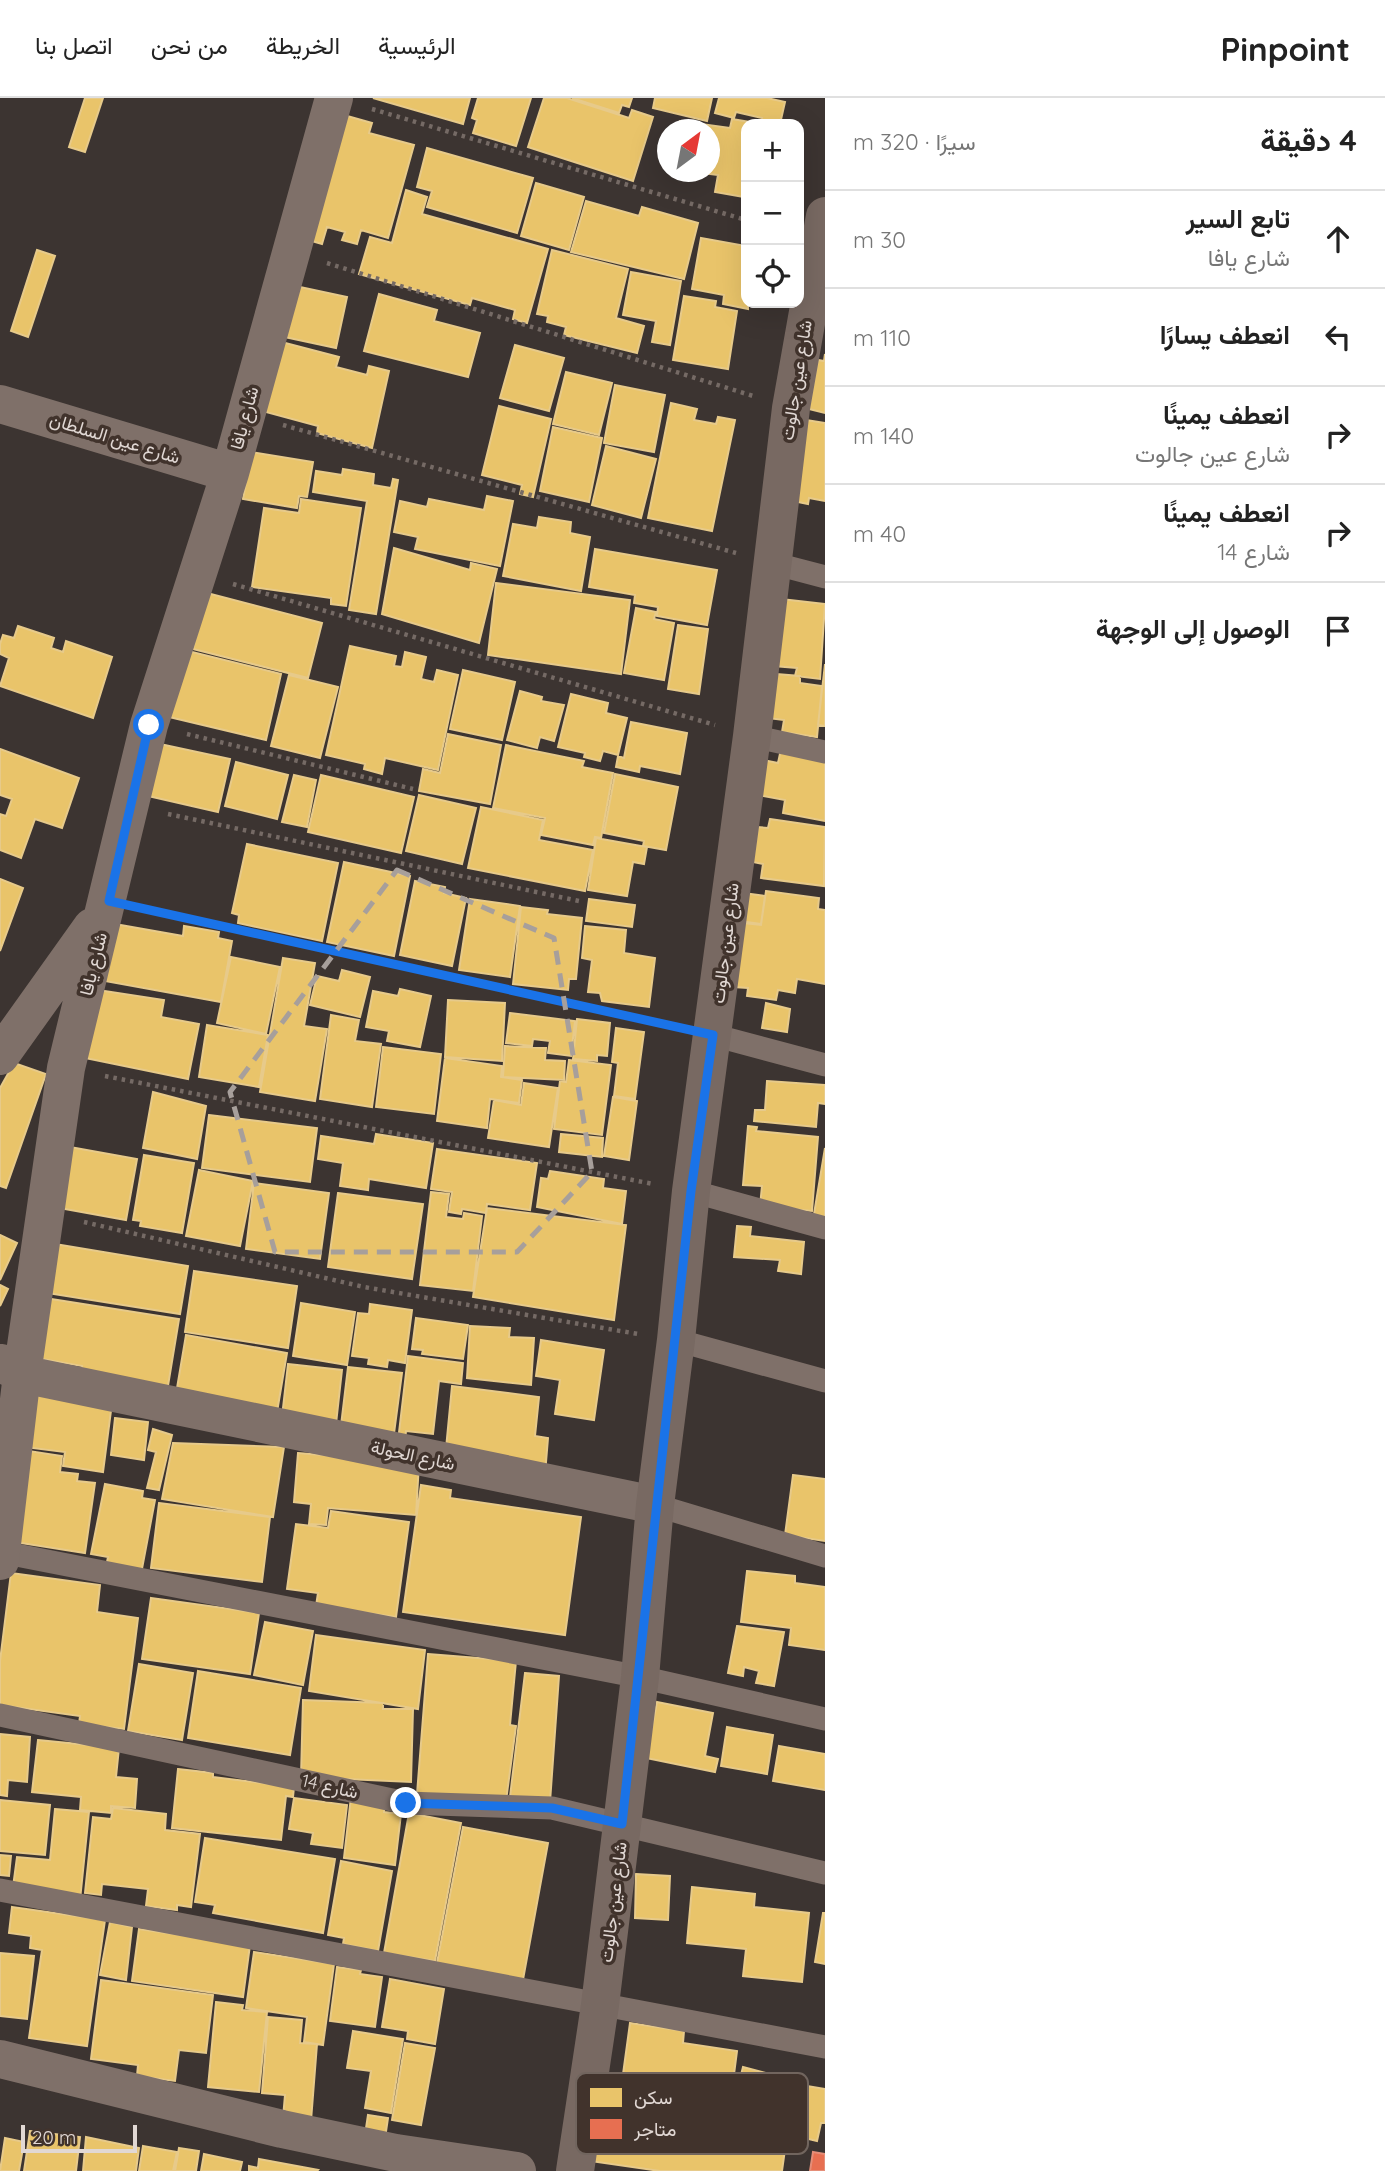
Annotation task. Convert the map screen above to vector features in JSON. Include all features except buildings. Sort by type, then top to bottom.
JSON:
[{"type":"street","name":"شارع يافا","points":[[1,1557],[11,1368],[47,1213],[66,1068],[109,901],[149,725],[230,473],[289,251],[334,98]]},
{"type":"street","name":"شارع عين جالوت","points":[[590,2073],[640,1677],[654,1506],[676,1340],[691,1191],[752,736],[791,408],[825,216]]},
{"type":"street","name":"شارع عين السلطان","points":[[0,404],[230,473]]},
{"type":"street","points":[[0,1056],[76,952],[109,901]]},
{"type":"street","name":"شارع الحولة","points":[[11,1368],[654,1506]]},
{"type":"street","points":[[0,2059],[282,2129],[396,2153],[517,2171]]},
{"type":"lane","points":[[772,563],[825,577]]},
{"type":"lane","points":[[752,736],[825,752]]},
{"type":"lane","points":[[713,1035],[825,1065]]},
{"type":"lane","points":[[691,1191],[825,1228]]},
{"type":"lane","points":[[676,1340],[825,1381]]},
{"type":"lane","name":"شارع الحولة","points":[[654,1506],[825,1556]]},
{"type":"lane","points":[[1,1557],[640,1677],[825,1719]]},
{"type":"lane","name":"شارع 14","points":[[0,1715],[406,1803],[552,1808],[825,1873]]},
{"type":"lane","points":[[0,1890],[825,2047]]},
{"type":"path","points":[[334,98],[741,219]]},
{"type":"path","points":[[289,251],[791,408]]},
{"type":"path","points":[[245,415],[772,563]]},
{"type":"path","points":[[196,573],[752,736]]},
{"type":"path","points":[[149,725],[413,789]]},
{"type":"path","points":[[130,806],[579,901]]},
{"type":"path","points":[[109,901],[713,1035]]},
{"type":"path","points":[[66,1068],[691,1191]]},
{"type":"path","points":[[47,1213],[364,1287],[676,1340]]},
{"type":"highlighted area","points":[[397,870],[554,938],[592,1172],[517,1252],[275,1252],[230,1092]]},
{"type":"route","points":[[149,725],[109,901],[713,1035],[691,1191],[676,1340],[654,1506],[640,1677],[622,1824],[552,1808],[406,1803]]}]
